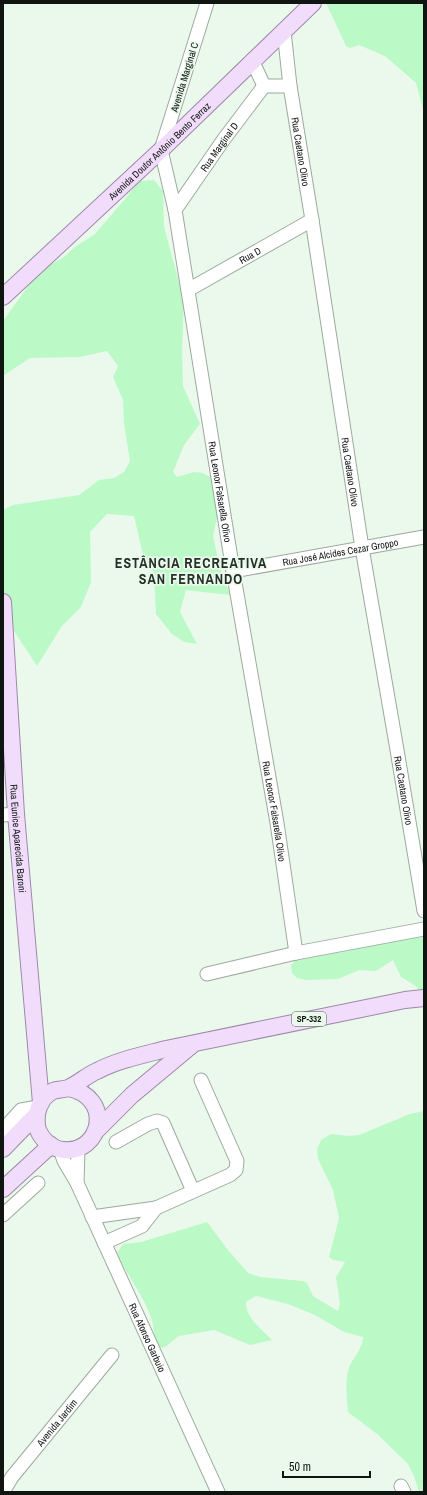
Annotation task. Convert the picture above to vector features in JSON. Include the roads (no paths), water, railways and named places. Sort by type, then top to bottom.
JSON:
[{"type":"main road","name":"Avenida Doutor Antônio Bento Ferraz","points":[[3,297],[10,284],[161,150],[252,60],[313,3]]},
{"type":"main road","name":"Rua Eunice Aparecida Baroni","points":[[3,602],[10,815],[38,1074],[47,1101]]},
{"type":"main road","name":"SP-332","points":[[3,1149],[47,1101],[98,1070],[118,1062],[145,1054],[195,1043],[405,1000],[424,998]]},
{"type":"main road","name":"SP-332","points":[[95,1132],[132,1095],[195,1043]]},
{"type":"main road","points":[[78,1090],[86,1095],[93,1103],[97,1112],[98,1122],[95,1132],[88,1142],[78,1148],[69,1150],[55,1147],[44,1140],[36,1124],[47,1101],[78,1090]]},
{"type":"main road","points":[[3,1189],[55,1147]]},
{"type":"street","name":"Avenida Marginal C","points":[[161,150],[207,3]]},
{"type":"street","name":"Rua Caetano Olivo","points":[[284,31],[290,86],[362,548],[424,911]]},
{"type":"street","points":[[252,60],[264,86],[290,86]]},
{"type":"street","name":"Rua Marginal D","points":[[176,210],[224,140],[264,86]]},
{"type":"street","name":"Rua Leonor Falsarella Olivo","points":[[161,150],[176,210],[234,571],[277,823],[296,953]]},
{"type":"street","name":"Rua D","points":[[188,290],[312,220]]},
{"type":"street","name":"Rua José Alcides Cezar Groppo","points":[[234,571],[424,537]]},
{"type":"street","points":[[207,974],[296,953],[424,928]]},
{"type":"street","points":[[92,1217],[156,1208],[230,1175],[236,1170],[237,1161],[201,1080]]},
{"type":"street","points":[[3,1130],[21,1110],[47,1101]]},
{"type":"street","points":[[116,1142],[148,1124],[157,1121],[163,1123],[193,1191]]},
{"type":"street","name":"Rua Afonso Garbuio","points":[[55,1147],[77,1183],[218,1492]]},
{"type":"street","name":"Rua Afonso Garbuio","points":[[77,1183],[78,1148]]},
{"type":"street","points":[[3,1215],[38,1183]]},
{"type":"street","points":[[104,1243],[142,1226],[156,1208]]},
{"type":"street","name":"Avenida Jardim","points":[[3,1492],[12,1477],[112,1355]]},
{"type":"district","name":"ESTÂNCIA RECREATIVA SAN FERNANDO","points":[[191,572]]}]
